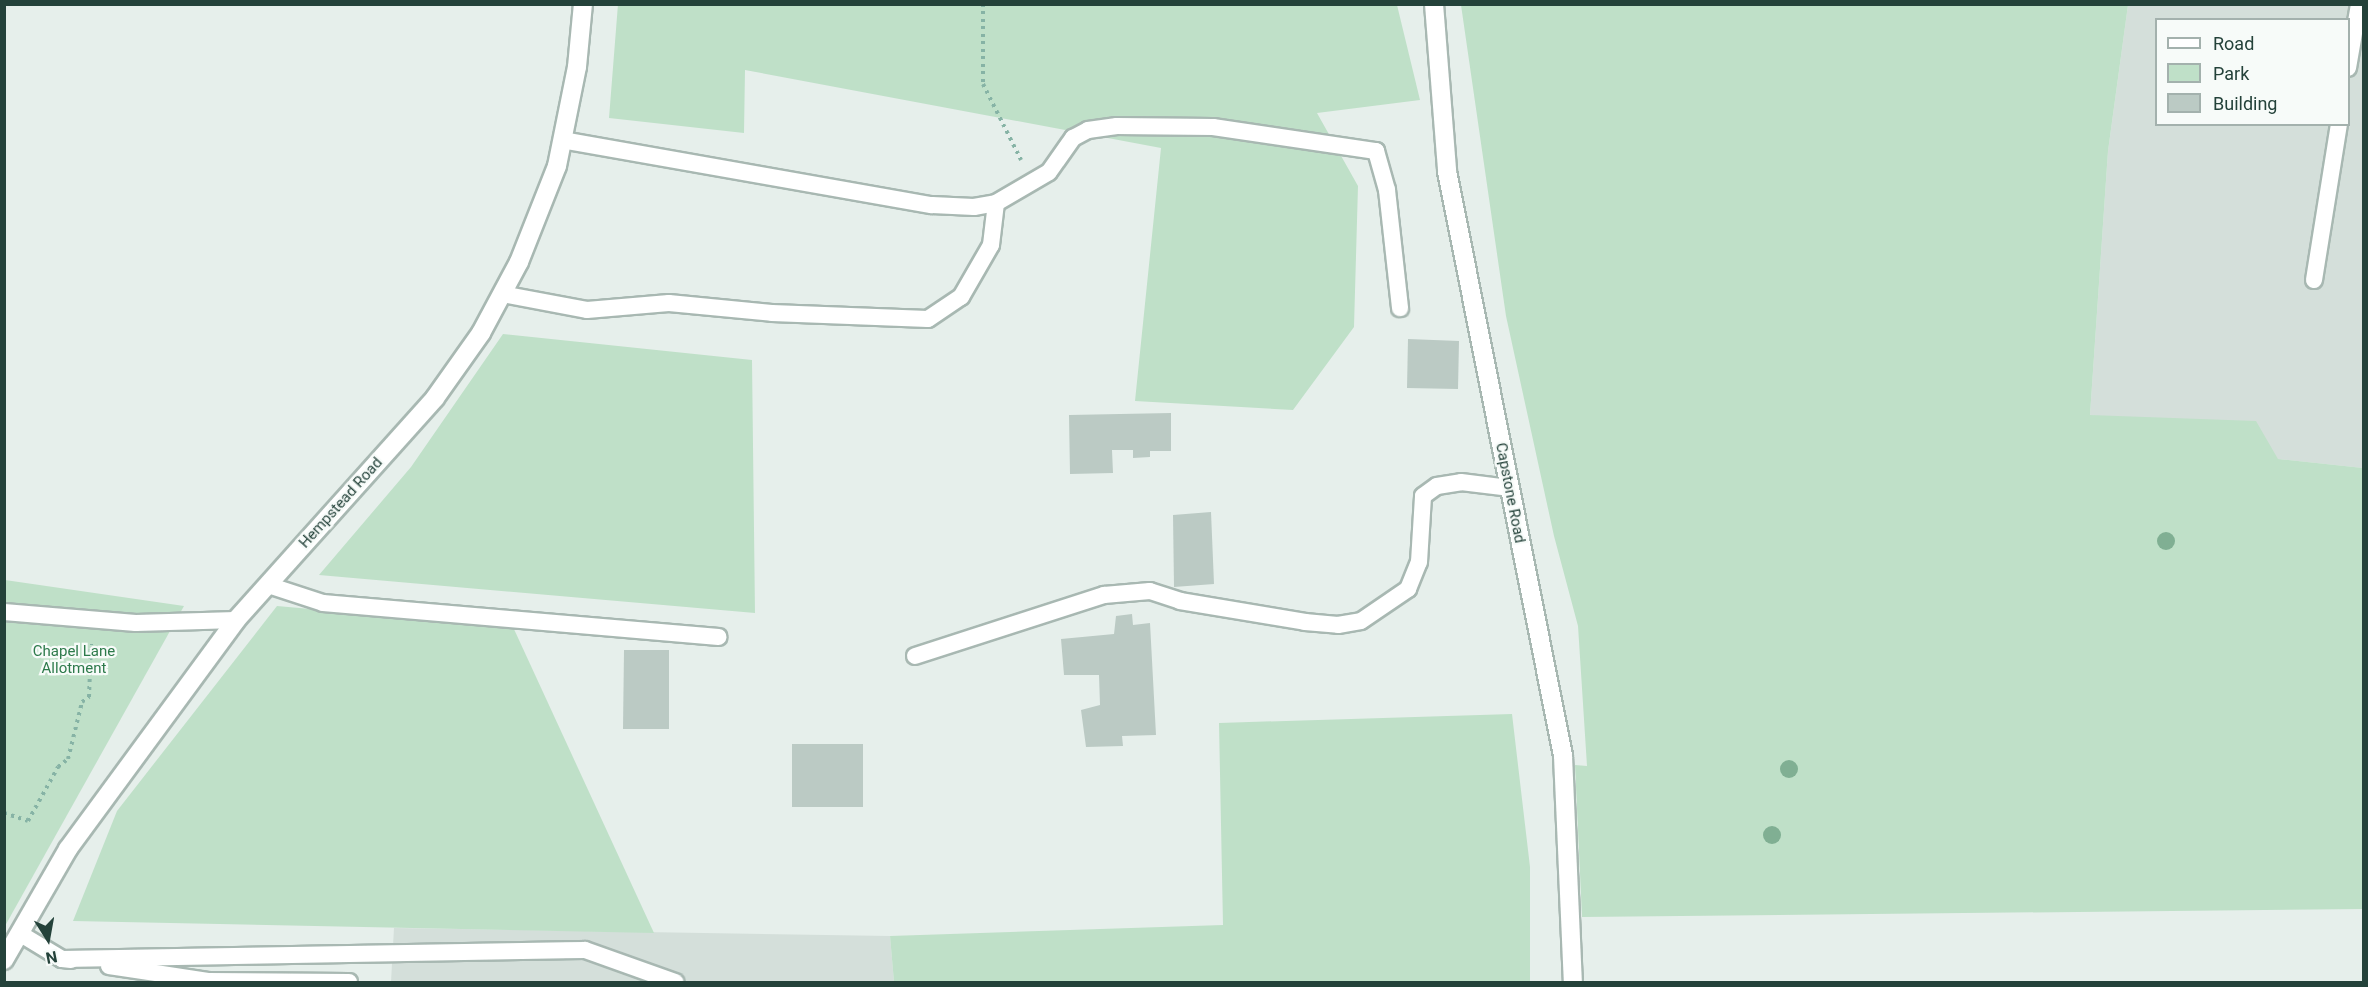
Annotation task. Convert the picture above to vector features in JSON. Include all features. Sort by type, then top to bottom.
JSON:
[{"type":"street","name":"Hempstead Road","points":[[4,960],[68,849],[236,620],[435,398],[481,333],[519,262],[557,166],[577,67],[583,4]]},
{"type":"street","name":"Capstone Road","points":[[1434,4],[1447,171],[1563,756],[1573,982]]},
{"type":"lane","points":[[2350,62],[2359,4]]},
{"type":"lane","points":[[562,140],[932,205],[974,207],[996,203],[1050,172],[1073,138],[1088,130],[1117,126],[1213,128],[1376,152],[1387,190],[1400,308]]},
{"type":"lane","points":[[2314,280],[2340,126]]},
{"type":"lane","points":[[502,294],[587,310],[669,303],[772,313],[928,319],[961,297],[991,245],[996,203]]},
{"type":"lane","points":[[915,656],[1104,595],[1150,591],[1180,601],[1305,622],[1338,625],[1361,621],[1408,589],[1419,562],[1423,496],[1437,486],[1461,482],[1509,488]]},
{"type":"lane","points":[[268,585],[323,603],[719,637]]},
{"type":"lane","points":[[4,612],[136,623],[236,620]]},
{"type":"lane","points":[[19,933],[62,959],[208,981],[349,982]]},
{"type":"lane","points":[[62,959],[585,950],[675,982]]},
{"type":"path","points":[[983,4],[983,84],[1032,182]]},
{"type":"path","points":[[4,813],[28,821],[58,767],[68,759],[82,702],[89,697],[92,620]]},
{"type":"shaded area","points":[[2128,5],[2363,5],[2363,468],[2278,459],[2090,415],[2108,151]]},
{"type":"shaded area","points":[[394,928],[890,936],[894,982],[391,982]]},
{"type":"green space","points":[[618,4],[1397,5],[1420,100],[1317,113],[1358,186],[1354,327],[1293,410],[1135,401],[1161,148],[745,70],[744,133],[609,118]]},
{"type":"green space","points":[[1461,5],[2128,5],[2108,151],[2090,415],[2256,421],[2278,459],[2363,468],[2363,909],[1582,917],[1575,765],[1587,766],[1578,626],[1554,536],[1506,316]]},
{"type":"green space","points":[[503,334],[752,360],[755,613],[319,575],[411,467]]},
{"type":"green space","name":"Chapel Lane Allotment","points":[[5,580],[184,606],[5,926]]},
{"type":"green space","points":[[277,606],[513,627],[654,933],[73,921],[117,811]]},
{"type":"green space","points":[[1512,714],[1530,867],[1530,982],[894,982],[890,936],[1223,925],[1219,723]]},
{"type":"building","points":[[1408,339],[1459,341],[1458,389],[1407,388]]},
{"type":"building","points":[[1171,413],[1171,451],[1150,451],[1150,457],[1133,458],[1133,450],[1112,450],[1113,473],[1070,474],[1069,415]]},
{"type":"building","points":[[1211,512],[1214,584],[1174,587],[1173,515]]},
{"type":"building","points":[[1132,614],[1133,625],[1150,623],[1156,735],[1122,736],[1123,746],[1086,747],[1081,710],[1100,705],[1099,675],[1064,675],[1061,639],[1114,634],[1116,616]]},
{"type":"building","points":[[624,650],[669,650],[669,729],[623,729]]},
{"type":"building","points":[[792,744],[863,744],[863,807],[792,807]]}]
